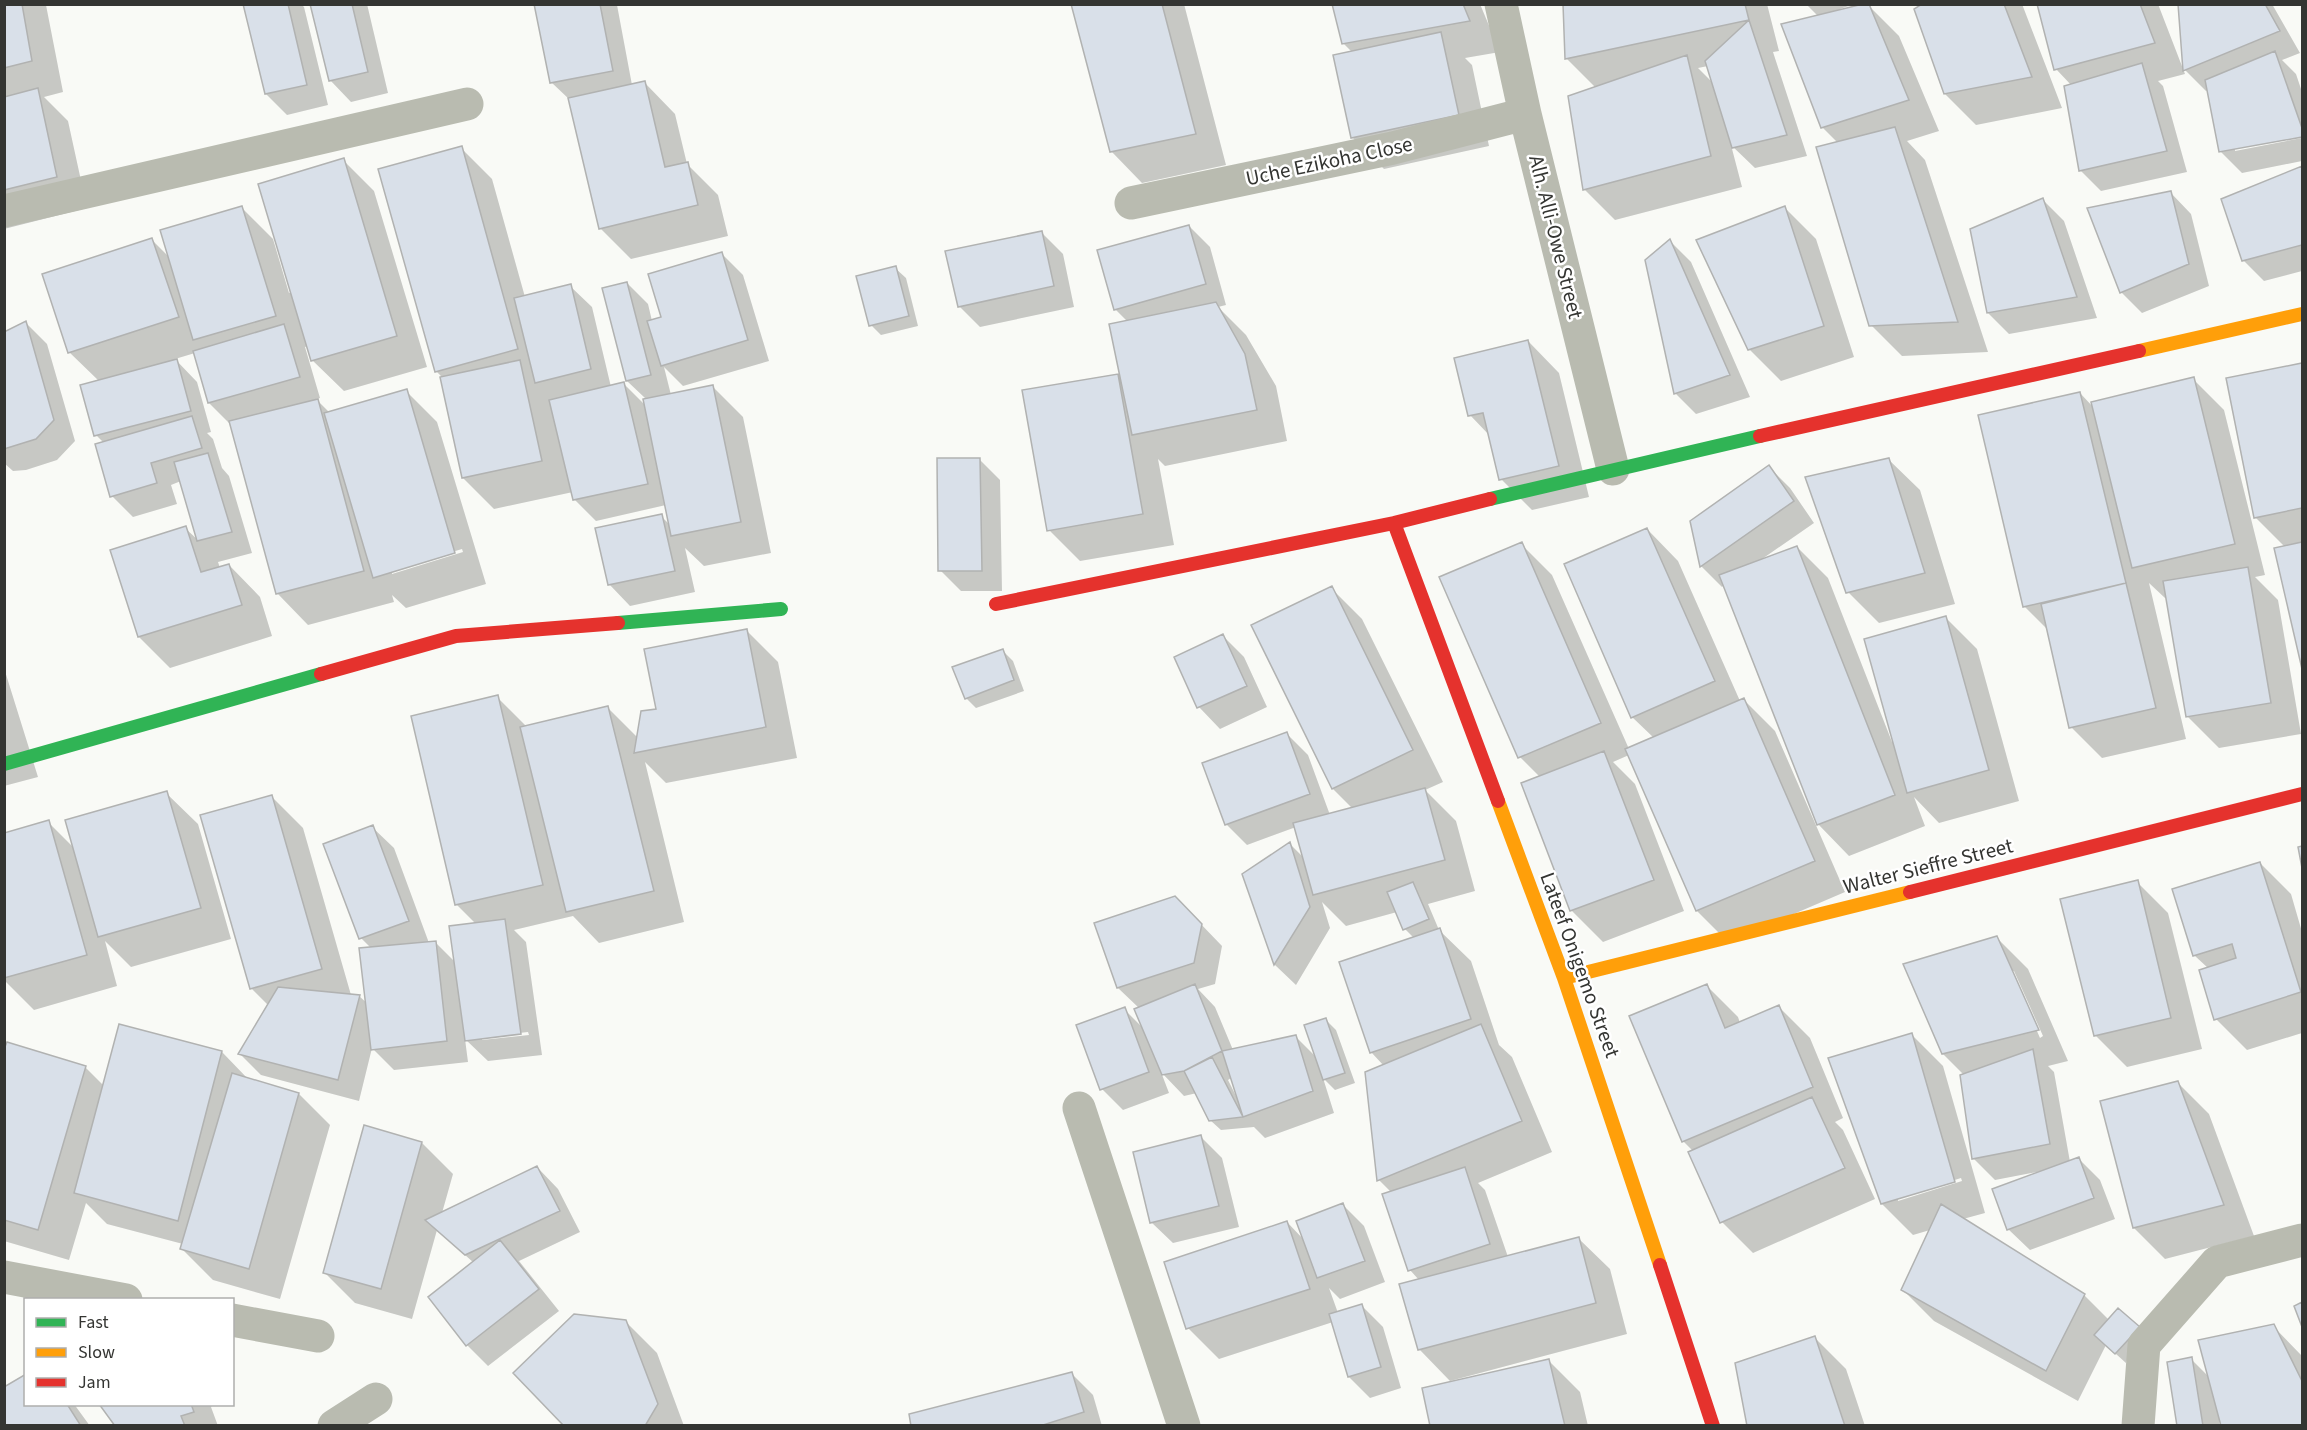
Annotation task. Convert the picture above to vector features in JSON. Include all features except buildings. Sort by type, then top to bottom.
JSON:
[{"type":"street","name":"Alh. Alli-Owe Street","points":[[1501,4],[1525,114],[1613,469]]},
{"type":"street","points":[[4,211],[467,104]]},
{"type":"street","name":"Uche Ezikoha Close","points":[[1131,203],[1393,148],[1525,114]]},
{"type":"street","points":[[996,604],[1394,523],[1613,469],[2302,314]]},
{"type":"street","name":"Lateef Onigemo Street","points":[[1394,523],[1564,978],[1713,1425]]},
{"type":"street","points":[[4,764],[456,636],[781,609]]},
{"type":"street","name":"Walter Sieffre Street","points":[[1564,978],[2302,794]]},
{"type":"street","points":[[1079,1108],[1184,1425]]},
{"type":"street","points":[[2138,1425],[2144,1345],[2217,1262],[2302,1240]]},
{"type":"street","points":[[4,1276],[121,1298]]},
{"type":"street","points":[[234,1320],[318,1336]]},
{"type":"street","points":[[334,1425],[376,1399]]},
{"type":"traffic: fast","points":[[1490,499],[1760,436]]},
{"type":"traffic: fast","points":[[618,623],[781,609]]},
{"type":"traffic: fast","points":[[4,764],[321,674]]},
{"type":"traffic: slow","points":[[2139,351],[2302,314]]},
{"type":"traffic: slow","points":[[1498,801],[1564,978],[1660,1265]]},
{"type":"traffic: slow","points":[[1564,978],[1910,892]]},
{"type":"traffic: jam","points":[[1760,436],[2139,351]]},
{"type":"traffic: jam","points":[[996,604],[1394,523],[1490,499]]},
{"type":"traffic: jam","points":[[1394,523],[1498,801]]},
{"type":"traffic: jam","points":[[321,674],[456,636],[618,623]]},
{"type":"traffic: jam","points":[[1910,892],[2302,794]]},
{"type":"traffic: jam","points":[[1660,1265],[1713,1426]]}]
